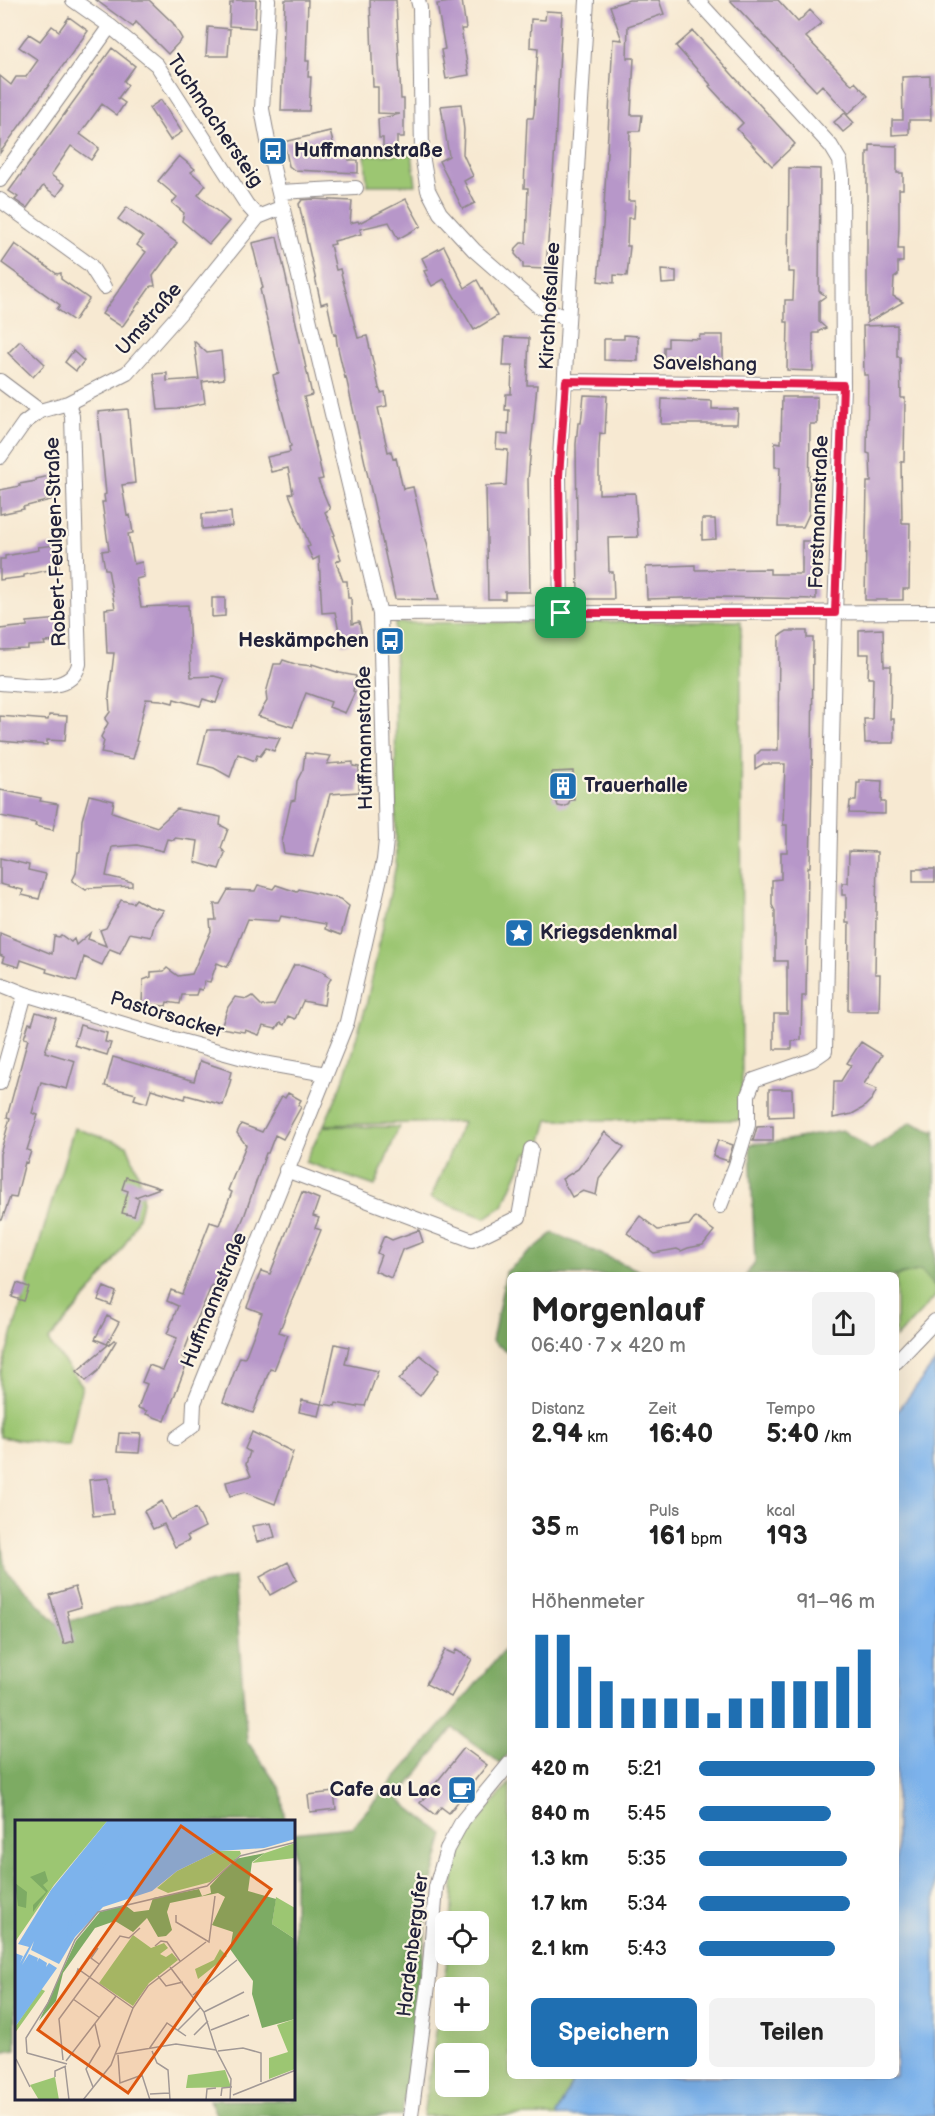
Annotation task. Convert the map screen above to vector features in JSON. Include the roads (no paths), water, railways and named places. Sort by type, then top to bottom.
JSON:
[{"type":"street","name":"Tuchmachersteig","points":[[73,0],[110,26],[157,65],[247,205],[258,217]]},
{"type":"street","name":"Huffmannstraße","points":[[176,1438],[193,1426],[194,1403],[347,1022],[384,860],[386,840],[380,614],[279,192],[262,109],[268,0]]},
{"type":"street","points":[[418,0],[422,155],[428,190],[440,213],[474,250],[538,306],[568,319]]},
{"type":"street","name":"Kirchhofsallee","points":[[561,613],[559,476],[587,0]]},
{"type":"street","name":"Forstmannstraße","points":[[697,0],[831,146],[840,161],[842,176],[843,385],[835,613],[825,1051],[812,1060],[754,1080],[748,1095],[748,1125],[720,1206]]},
{"type":"street","points":[[0,180],[110,26]]},
{"type":"street","points":[[279,192],[356,188]]},
{"type":"street","points":[[0,200],[90,265],[104,287]]},
{"type":"street","points":[[258,217],[284,207]]},
{"type":"street","name":"Umstraße","points":[[0,458],[24,423],[40,411],[68,403],[128,373],[258,217]]},
{"type":"street","points":[[0,381],[40,411]]},
{"type":"street","name":"Savelshang","points":[[566,381],[843,385]]},
{"type":"street","name":"Robert-Feulgen-Straße","points":[[0,683],[56,686],[71,678],[78,669],[72,416],[68,403]]},
{"type":"street","points":[[380,614],[935,612]]},
{"type":"street","name":"Pastorsacker","points":[[0,984],[25,994],[163,1036],[258,1062],[326,1074]]},
{"type":"street","points":[[0,1083],[25,994]]},
{"type":"street","points":[[286,1170],[472,1240],[519,1217],[531,1149]]},
{"type":"street","points":[[899,1359],[935,1320]]},
{"type":"street","name":"Hardenbergufer","points":[[411,2116],[429,1977],[436,1887],[447,1849],[464,1820],[507,1767]]},
{"type":"water","points":[[935,1362],[935,2116],[558,2116],[574,2079],[899,2079],[899,1409]]},
{"type":"place","name":"Huffmannstraße","points":[[273,151]]},
{"type":"place","name":"Heskämpchen","points":[[390,641]]},
{"type":"place","name":"Trauerhalle","points":[[563,786]]},
{"type":"place","name":"Kriegsdenkmal","points":[[519,933]]},
{"type":"place","name":"Cafe au Lac","points":[[462,1790]]}]
